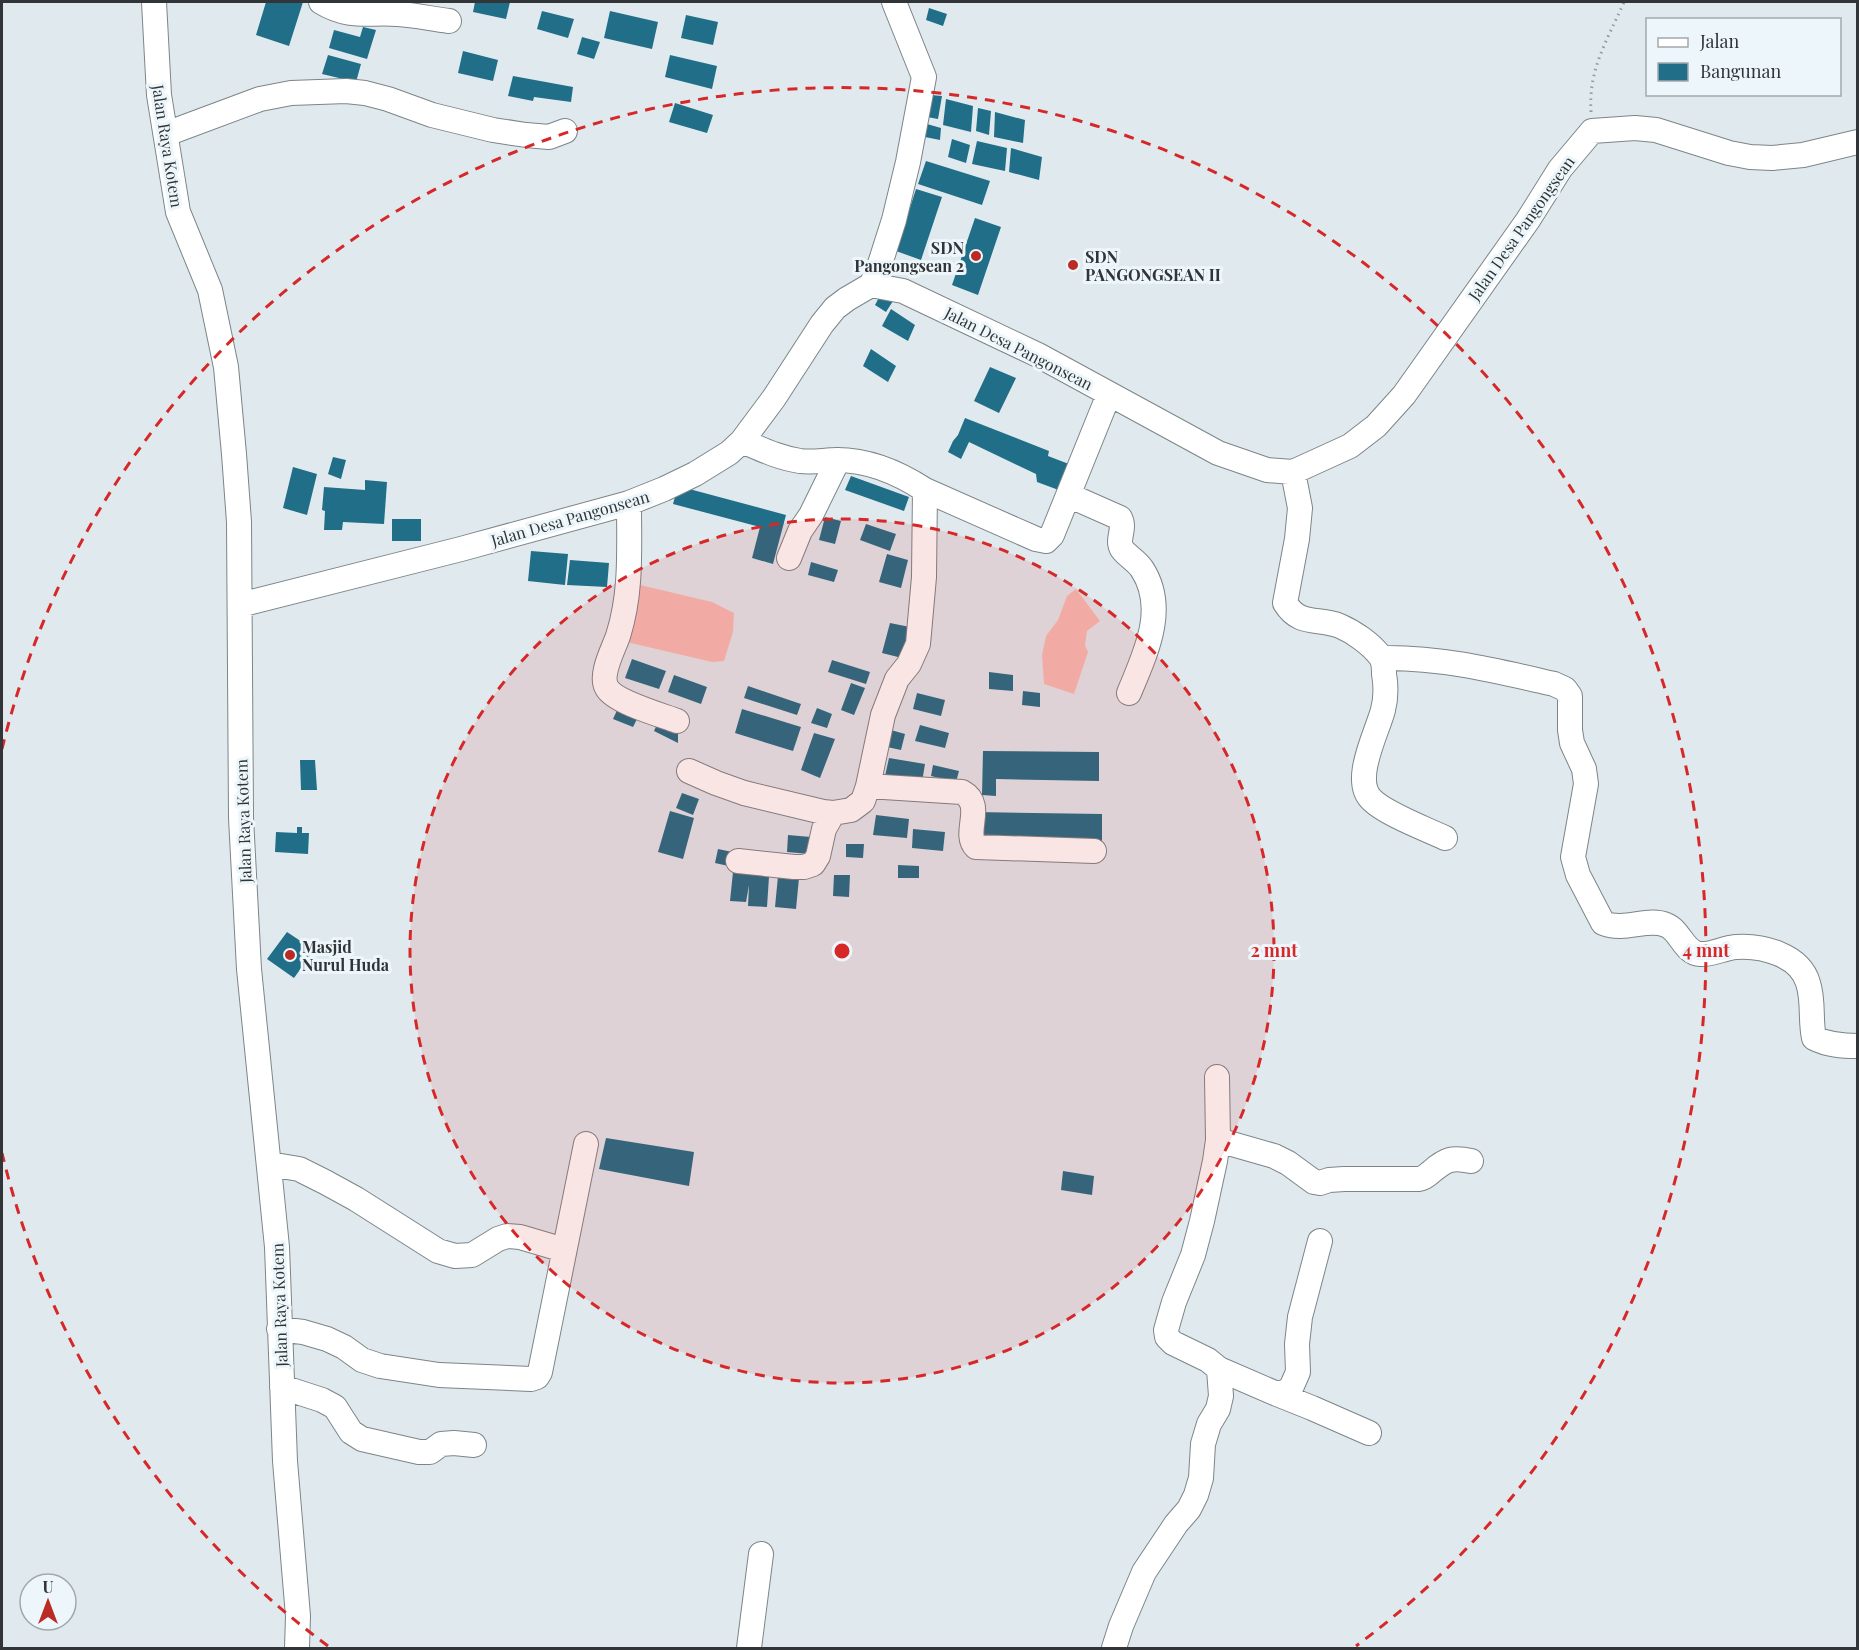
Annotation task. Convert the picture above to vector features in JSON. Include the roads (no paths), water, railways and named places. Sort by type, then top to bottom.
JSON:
[{"type":"street","name":"Jalan Raya Kotem","points":[[154,2],[159,95],[178,212],[210,290],[226,367],[234,454],[239,522],[241,818],[249,969],[277,1247],[285,1461],[298,1616],[297,1648]]},
{"type":"street","points":[[321,2],[354,15],[398,14],[449,21]]},
{"type":"street","points":[[871,285],[894,220],[924,77],[894,2]]},
{"type":"street","points":[[166,134],[260,99],[291,93],[346,91],[377,96],[432,115],[493,130],[549,137],[565,131]]},
{"type":"street","name":"Jalan Desa Pangongsean","points":[[1293,472],[1350,446],[1376,426],[1404,395],[1528,220],[1560,169],[1592,131],[1635,128],[1656,130],[1728,153],[1772,158],[1803,155],[1857,142]]},
{"type":"street","name":"Jalan Desa Pangonsean","points":[[240,605],[461,549],[629,503],[694,474],[729,453],[742,441],[835,308],[871,285],[903,291],[1038,355],[1218,453],[1267,470],[1293,472]]},
{"type":"street","points":[[742,441],[779,457],[803,462],[838,460],[860,462],[881,468],[902,476],[925,490],[1036,539],[1046,541],[1052,535],[1109,394]]},
{"type":"street","points":[[789,558],[800,531],[811,515],[838,460]]},
{"type":"street","points":[[1293,472],[1300,508],[1297,539],[1285,603],[1298,618],[1339,626],[1350,631],[1382,658],[1385,676],[1384,707],[1363,776],[1365,788],[1370,799],[1381,807],[1445,838]]},
{"type":"street","points":[[689,771],[744,793],[833,813],[851,810],[863,801],[883,715],[897,679],[909,664],[918,644],[924,577],[925,490]]},
{"type":"street","points":[[1068,495],[1120,518],[1123,526],[1120,541],[1122,549],[1142,568],[1152,590],[1154,609],[1152,633],[1129,693]]},
{"type":"street","points":[[629,503],[627,600],[618,636],[609,658],[605,684],[608,690],[619,698],[677,722]]},
{"type":"street","points":[[1382,658],[1428,659],[1471,665],[1554,684],[1565,690],[1570,696],[1572,743],[1584,769],[1586,784],[1574,857],[1578,875],[1603,923],[1622,927],[1665,924],[1675,931],[1690,951],[1696,954],[1751,946],[1778,953],[1801,968],[1808,982],[1814,1038],[1823,1043],[1857,1046]]},
{"type":"street","points":[[868,786],[962,792],[968,795],[972,800],[972,842],[976,847],[1094,851]]},
{"type":"street","points":[[738,861],[794,867],[813,864],[818,856],[824,829],[833,813]]},
{"type":"street","points":[[1217,1077],[1218,1140],[1202,1221],[1193,1255],[1174,1302],[1166,1330],[1167,1337],[1173,1343],[1208,1360],[1219,1370],[1369,1433]]},
{"type":"street","points":[[1218,1140],[1274,1156],[1314,1182],[1320,1183],[1344,1179],[1419,1179],[1443,1161],[1456,1158],[1471,1161]]},
{"type":"street","points":[[279,1329],[303,1332],[327,1339],[344,1347],[362,1360],[380,1366],[439,1375],[531,1379],[537,1377],[540,1372],[586,1144]]},
{"type":"street","points":[[268,1164],[299,1169],[356,1199],[438,1251],[455,1256],[472,1255],[507,1236],[520,1237],[564,1250]]},
{"type":"street","points":[[1277,1394],[1291,1388],[1298,1372],[1297,1344],[1300,1317],[1320,1240]]},
{"type":"street","points":[[1114,1648],[1144,1572],[1176,1524],[1189,1509],[1196,1495],[1201,1478],[1203,1444],[1221,1396],[1219,1370]]},
{"type":"street","points":[[282,1387],[322,1400],[335,1407],[351,1432],[362,1439],[419,1452],[429,1452],[441,1444],[474,1445]]},
{"type":"street","points":[[749,1648],[761,1554]]},
{"type":"place","name":"SDN Pangongsean 2","points":[[976,256]]},
{"type":"place","name":"SDN PANGONGSEAN II","points":[[1073,265]]},
{"type":"place","name":"Masjid Nurul Huda","points":[[290,955]]}]
